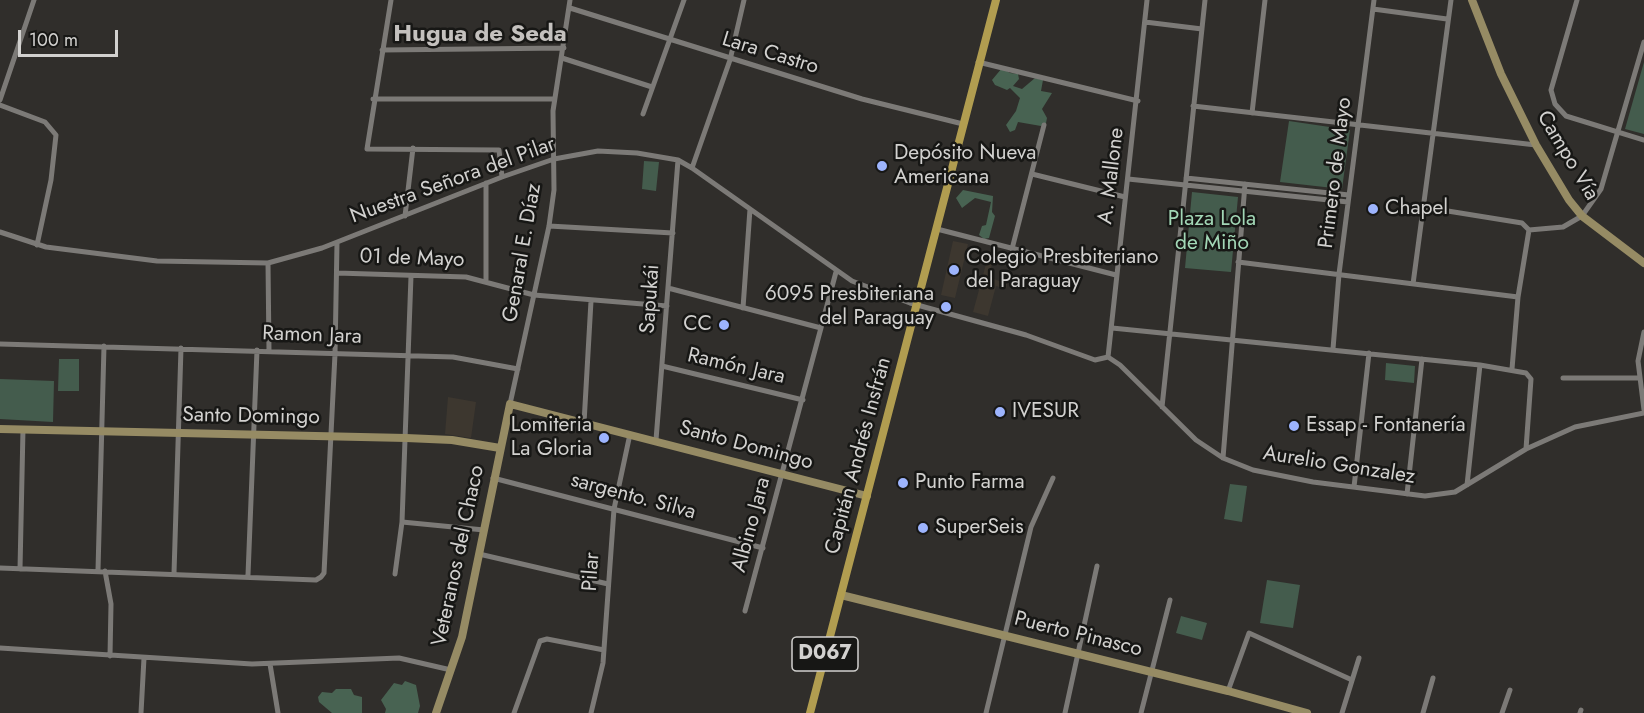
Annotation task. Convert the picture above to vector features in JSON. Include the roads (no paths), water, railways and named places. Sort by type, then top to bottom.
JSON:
[{"type":"main road","name":"Capitán Andrés Insfrán","points":[[810,713],[996,0]]},
{"type":"street","points":[[34,0],[0,102],[45,122],[56,135],[51,180],[37,244]]},
{"type":"street","points":[[391,0],[367,149],[499,150],[502,177]]},
{"type":"street","name":"Genaral E. Díaz","points":[[510,404],[549,226],[554,159],[552,130],[554,99],[570,0]]},
{"type":"street","points":[[643,114],[684,0]]},
{"type":"street","points":[[692,168],[730,60],[744,0]]},
{"type":"street","name":"A. Mallone","points":[[1108,357],[1138,101],[1147,0]]},
{"type":"street","points":[[1162,407],[1205,0]]},
{"type":"street","points":[[1252,112],[1265,0]]},
{"type":"street","name":"Primero de Mayo","points":[[1333,350],[1339,273],[1374,0]]},
{"type":"street","points":[[1413,284],[1451,0]]},
{"type":"street","name":"Campo Vía","points":[[1472,0],[1488,45],[1536,145],[1582,216],[1644,263]]},
{"type":"street","points":[[1577,0],[1551,90],[1555,104],[1566,116],[1644,140]]},
{"type":"street","name":"Lara Castro","points":[[570,8],[730,60],[862,99],[963,124]]},
{"type":"street","points":[[1373,9],[1447,19]]},
{"type":"street","points":[[1145,22],[1202,28]]},
{"type":"street","points":[[1529,230],[1563,227],[1582,216],[1601,189],[1644,42]]},
{"type":"street","points":[[382,50],[564,48]]},
{"type":"street","points":[[562,58],[652,87]]},
{"type":"street","points":[[978,62],[1138,101]]},
{"type":"street","points":[[374,99],[554,99]]},
{"type":"street","points":[[1193,106],[1536,145]]},
{"type":"street","points":[[1012,249],[1044,125]]},
{"type":"street","points":[[405,216],[413,148]]},
{"type":"street","name":"Nuestra Señora del Pilar","points":[[0,232],[37,244],[157,261],[268,263],[299,257],[486,183],[554,159],[583,153],[618,151],[678,160],[836,272],[852,281],[910,303],[918,303]]},
{"type":"street","name":"Sapukái","points":[[656,440],[678,160]]},
{"type":"street","points":[[1032,174],[1125,197]]},
{"type":"street","points":[[1186,178],[1349,195]]},
{"type":"street","points":[[1128,179],[1348,202]]},
{"type":"street","points":[[486,183],[486,280]]},
{"type":"street","points":[[1223,458],[1245,184]]},
{"type":"street","points":[[1423,207],[1522,223],[1529,230]]},
{"type":"street","points":[[743,308],[750,209]]},
{"type":"street","points":[[549,226],[673,233]]},
{"type":"street","points":[[937,229],[1116,275]]},
{"type":"street","points":[[1512,369],[1518,297],[1529,230]]},
{"type":"street","points":[[0,568],[316,579],[323,575],[335,354],[337,243]]},
{"type":"street","points":[[1238,262],[1518,297]]},
{"type":"street","points":[[268,263],[269,351]]},
{"type":"street","name":"Albino Jara","points":[[745,611],[836,272]]},
{"type":"street","name":"01 de Mayo","points":[[337,273],[486,280],[534,295]]},
{"type":"street","points":[[395,574],[402,522],[411,276]]},
{"type":"street","points":[[668,288],[821,328]]},
{"type":"street","points":[[534,295],[667,306]]},
{"type":"street","points":[[584,423],[591,301]]},
{"type":"street","points":[[918,303],[1026,335],[1095,360],[1108,357]]},
{"type":"street","points":[[1112,328],[1512,369],[1528,374],[1531,379],[1526,449]]},
{"type":"street","points":[[1644,332],[1638,361],[1644,411]]},
{"type":"street","name":"Ramon Jara","points":[[0,344],[453,357],[518,369]]},
{"type":"street","points":[[104,346],[101,432],[102,570],[111,604],[110,656]]},
{"type":"street","points":[[174,573],[181,348]]},
{"type":"street","points":[[248,575],[257,351]]},
{"type":"street","points":[[1354,487],[1369,353]]},
{"type":"street","name":"Aurelio Gonzalez","points":[[1108,357],[1120,365],[1196,440],[1223,458],[1253,470],[1313,482],[1407,494],[1455,492],[1526,449],[1575,427],[1644,411]]},
{"type":"street","points":[[1407,494],[1422,359]]},
{"type":"street","points":[[1467,485],[1480,365]]},
{"type":"street","name":"Ramón Jara","points":[[662,366],[802,400]]},
{"type":"street","points":[[1563,378],[1639,378]]},
{"type":"street","name":"Santo Domingo","points":[[510,404],[867,496]]},
{"type":"street","name":"Veteranos del Chaco","points":[[436,713],[462,637],[510,404]]},
{"type":"street","name":"Santo Domingo","points":[[0,429],[406,438],[452,440],[500,448]]},
{"type":"street","points":[[20,568],[23,429]]},
{"type":"street","name":"Pilar","points":[[591,713],[604,650],[614,509],[630,434]]},
{"type":"street","name":"sargento. Silva","points":[[494,478],[763,548]]},
{"type":"street","points":[[986,713],[1030,527],[1053,478]]},
{"type":"street","points":[[402,522],[483,530]]},
{"type":"street","points":[[479,554],[608,585]]},
{"type":"street","points":[[1065,713],[1080,653],[1097,566]]},
{"type":"street","name":"Puerto Pinasco","points":[[841,595],[1080,653],[1306,713]]},
{"type":"street","points":[[1141,713],[1170,600]]},
{"type":"street","points":[[1228,691],[1249,633],[1352,680]]},
{"type":"street","points":[[514,713],[540,641],[547,639],[604,650]]},
{"type":"street","points":[[0,648],[270,664],[399,658],[451,670]]},
{"type":"street","points":[[141,713],[144,658]]},
{"type":"street","points":[[1342,713],[1359,658]]},
{"type":"street","points":[[270,664],[278,713]]},
{"type":"street","points":[[1423,713],[1433,678]]},
{"type":"street","points":[[1502,713],[1510,690]]},
{"type":"place","name":"Depósito Nueva Americana","points":[[882,166]]},
{"type":"place","name":"Chapel","points":[[1373,209]]},
{"type":"place","name":"Colegio Presbiteriano del Paraguay","points":[[954,270]]},
{"type":"place","name":"6095 Presbiteriana del Paraguay","points":[[946,307]]},
{"type":"place","name":"CC","points":[[724,325]]},
{"type":"place","name":"IVESUR","points":[[1000,412]]},
{"type":"place","name":"Essap - Fontanería","points":[[1294,426]]},
{"type":"place","name":"Lomiteria La Gloria","points":[[604,438]]},
{"type":"place","name":"Punto Farma","points":[[903,483]]},
{"type":"place","name":"SuperSeis","points":[[923,528]]},
{"type":"district","name":"Hugua de Seda","points":[[480,35]]},
{"type":"park label","name":"Plaza Lola de Miño","points":[[1212,232]]}]
